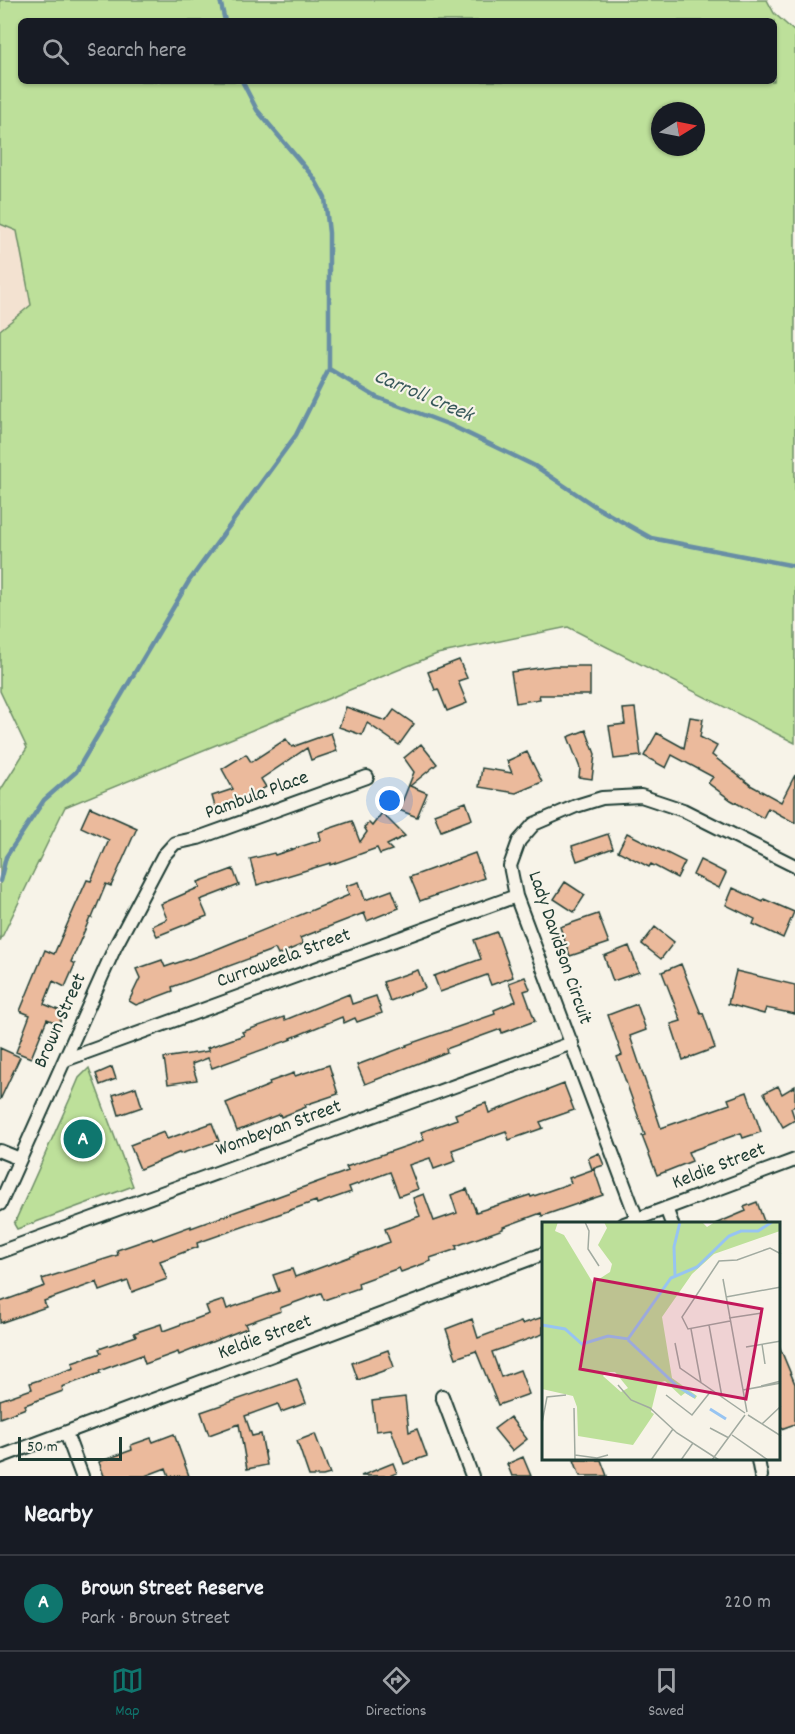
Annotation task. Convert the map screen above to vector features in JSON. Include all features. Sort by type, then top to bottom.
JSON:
[{"type":"street","name":"Pambula Place","points":[[163,856],[175,843],[198,838],[367,777]]},
{"type":"street","name":"Lady Davidson Circuit","points":[[637,1219],[516,896],[510,866],[519,841],[534,824],[576,806],[602,798],[641,796],[683,810],[795,866]]},
{"type":"street","name":"Brown Street","points":[[0,1204],[115,947],[163,856]]},
{"type":"street","name":"Curraweela Street","points":[[65,1060],[516,896]]},
{"type":"street","name":"Wombeyan Street","points":[[0,1252],[572,1043]]},
{"type":"street","points":[[0,1151],[20,1159]]},
{"type":"street","name":"Keldie Street","points":[[629,1222],[795,1160]]},
{"type":"street","points":[[666,1208],[671,1222]]},
{"type":"street","name":"Keldie Street","points":[[0,1457],[542,1254]]},
{"type":"street","points":[[442,1396],[472,1476]]},
{"type":"street","points":[[66,1433],[82,1476]]},
{"type":"street","points":[[758,1461],[761,1476]]},
{"type":"shaded area","points":[[0,224],[17,231],[32,306],[0,330]]},
{"type":"green space","points":[[0,0],[767,0],[774,13],[795,32],[795,743],[568,627],[437,654],[65,807],[0,941],[0,791],[27,748],[0,691],[0,330],[31,305],[17,231],[0,224]]},
{"type":"green space","points":[[89,1068],[133,1186],[17,1229],[14,1224],[79,1078]]},
{"type":"building","points":[[459,660],[467,678],[458,681],[467,703],[447,711],[428,672]]},
{"type":"building","points":[[553,666],[590,666],[590,695],[539,695],[540,699],[516,703],[511,672]]},
{"type":"building","points":[[346,707],[386,721],[394,710],[414,724],[399,745],[367,723],[362,735],[339,727]]},
{"type":"building","points":[[635,708],[641,756],[614,759],[609,726],[625,724],[623,709]]},
{"type":"building","points":[[690,717],[703,719],[700,737],[717,746],[712,755],[752,786],[781,802],[795,775],[795,823],[768,808],[763,818],[731,800],[708,783],[713,777],[672,755],[666,768],[644,756],[657,733],[684,748]]},
{"type":"building","points":[[586,730],[595,754],[592,779],[579,777],[580,768],[568,737]]},
{"type":"building","points":[[331,733],[337,751],[311,760],[307,748],[261,779],[266,787],[241,802],[216,810],[212,796],[233,789],[222,769],[246,754],[251,762],[286,739],[292,747]]},
{"type":"building","points":[[421,744],[437,764],[410,786],[427,793],[417,817],[399,810],[414,772],[404,758]]},
{"type":"building","points":[[527,752],[542,782],[516,793],[479,787],[482,768],[512,773],[507,761]]},
{"type":"building","points":[[466,802],[472,819],[441,831],[434,814]]},
{"type":"building","points":[[90,807],[137,828],[111,886],[106,884],[92,918],[90,918],[71,962],[75,964],[65,987],[53,981],[44,1004],[63,1012],[59,1024],[47,1019],[31,1058],[16,1052],[30,1015],[20,1011],[45,950],[54,954],[87,880],[91,881],[109,840],[81,827]]},
{"type":"building","points":[[382,813],[405,836],[387,845],[392,850],[380,854],[377,848],[330,865],[330,863],[257,885],[250,859],[274,853],[275,855],[321,840],[319,832],[352,821],[360,842],[367,832],[364,827],[369,823],[372,826]]},
{"type":"building","points":[[627,833],[685,862],[677,878],[651,864],[649,867],[618,851]]},
{"type":"building","points":[[608,834],[613,848],[577,861],[572,846]]},
{"type":"building","points":[[475,853],[484,878],[420,901],[410,877]]},
{"type":"building","points":[[700,860],[726,873],[719,888],[693,875]]},
{"type":"building","points":[[233,869],[239,885],[200,900],[207,916],[157,936],[152,926],[167,919],[161,904],[200,887],[198,882]]},
{"type":"building","points":[[359,882],[365,900],[392,890],[399,908],[367,921],[364,913],[300,938],[303,944],[278,955],[275,949],[172,987],[173,991],[136,1005],[129,1001],[140,978],[136,969],[162,960],[165,967],[212,951],[349,895],[346,886]]},
{"type":"building","points":[[565,882],[585,895],[574,912],[554,899]]},
{"type":"building","points":[[733,888],[763,902],[764,899],[794,912],[783,938],[753,924],[755,919],[726,905]]},
{"type":"building","points":[[598,914],[609,943],[570,956],[560,927]]},
{"type":"building","points":[[655,927],[674,942],[661,959],[642,944]]},
{"type":"building","points":[[497,932],[513,977],[491,985],[487,975],[440,992],[434,976],[481,959],[474,940]]},
{"type":"building","points":[[629,946],[639,972],[613,981],[604,956]]},
{"type":"building","points":[[681,964],[701,1014],[703,1013],[715,1048],[683,1060],[671,1024],[681,1021],[662,972]]},
{"type":"building","points":[[418,970],[425,988],[390,1001],[383,982]]},
{"type":"building","points":[[736,971],[795,985],[795,1014],[766,1008],[764,1014],[728,1004]]},
{"type":"building","points":[[525,977],[530,989],[524,991],[535,1021],[502,1033],[501,1029],[446,1049],[447,1052],[365,1084],[357,1065],[495,1014],[494,1010],[516,1001],[509,983]]},
{"type":"building","points":[[349,994],[352,1004],[376,996],[382,1013],[357,1022],[355,1018],[344,1023],[342,1017],[292,1039],[212,1068],[208,1058],[192,1064],[197,1080],[168,1084],[164,1058],[209,1051],[207,1048],[244,1035],[242,1032],[284,1017],[285,1020]]},
{"type":"building","points":[[637,1004],[646,1030],[630,1036],[661,1128],[730,1104],[728,1099],[747,1092],[761,1132],[743,1138],[741,1133],[688,1152],[692,1161],[657,1175],[617,1057],[622,1055],[608,1015]]},
{"type":"building","points":[[0,1048],[20,1057],[0,1100]]},
{"type":"building","points":[[329,1065],[338,1094],[305,1105],[306,1107],[281,1117],[280,1114],[237,1131],[226,1103],[270,1085],[269,1082],[294,1073],[295,1076]]},
{"type":"building","points":[[112,1067],[116,1079],[100,1085],[96,1074]]},
{"type":"building","points":[[564,1084],[574,1110],[540,1122],[543,1128],[509,1140],[506,1131],[452,1150],[456,1161],[434,1169],[430,1158],[409,1165],[418,1189],[399,1196],[390,1172],[349,1187],[351,1192],[317,1204],[316,1201],[197,1243],[198,1247],[160,1261],[167,1279],[132,1292],[128,1281],[100,1291],[97,1282],[44,1301],[46,1307],[0,1323],[0,1302],[45,1286],[42,1279],[118,1255],[117,1250],[191,1226],[191,1228],[348,1171],[346,1167],[424,1140],[421,1132],[457,1119],[455,1114],[486,1103],[489,1113]]},
{"type":"building","points":[[778,1086],[782,1094],[795,1086],[795,1106],[791,1108],[795,1120],[783,1127],[764,1093]]},
{"type":"building","points":[[136,1087],[142,1107],[119,1115],[113,1095]]},
{"type":"building","points":[[212,1123],[219,1141],[179,1153],[140,1169],[130,1145],[164,1132],[167,1139]]},
{"type":"building","points":[[599,1153],[604,1165],[592,1169],[588,1158]]},
{"type":"building","points":[[594,1169],[603,1195],[503,1227],[503,1229],[456,1246],[457,1249],[430,1258],[431,1261],[401,1272],[399,1268],[358,1283],[359,1288],[324,1300],[321,1293],[280,1308],[281,1311],[245,1324],[247,1328],[179,1355],[178,1352],[145,1364],[142,1355],[62,1387],[63,1391],[25,1405],[26,1408],[0,1418],[0,1400],[32,1389],[30,1383],[74,1368],[72,1363],[101,1353],[99,1349],[136,1336],[134,1333],[161,1324],[163,1331],[209,1314],[206,1306],[224,1300],[227,1309],[279,1291],[273,1275],[292,1269],[295,1277],[390,1242],[385,1229],[420,1216],[413,1198],[424,1194],[434,1221],[457,1213],[451,1195],[467,1189],[476,1212],[571,1183],[569,1178]]},
{"type":"building","points":[[757,1202],[764,1222],[720,1222],[746,1211],[744,1207]]},
{"type":"building","points":[[542,1317],[542,1334],[492,1352],[501,1377],[520,1370],[529,1394],[498,1405],[476,1351],[456,1358],[446,1329],[472,1319],[478,1338],[521,1322],[522,1324]]},
{"type":"building","points":[[780,1348],[795,1384],[795,1424],[781,1429]]},
{"type":"building","points":[[388,1350],[394,1367],[358,1380],[352,1363]]},
{"type":"building","points":[[297,1379],[306,1403],[281,1412],[278,1404],[245,1416],[252,1436],[261,1434],[267,1465],[247,1469],[239,1424],[209,1435],[201,1412]]},
{"type":"building","points":[[405,1397],[409,1432],[417,1429],[427,1456],[404,1464],[391,1429],[376,1431],[372,1401]]},
{"type":"building","points":[[510,1417],[527,1439],[512,1451],[494,1429]]},
{"type":"building","points":[[174,1434],[189,1476],[169,1476],[166,1468],[145,1476],[104,1476],[99,1462],[132,1450],[131,1445],[151,1438],[153,1442]]},
{"type":"building","points":[[315,1434],[330,1474],[323,1476],[309,1476],[297,1441]]},
{"type":"building","points":[[523,1457],[531,1476],[512,1476],[507,1464]]},
{"type":"building","points":[[574,1461],[601,1461],[607,1476],[580,1476]]},
{"type":"building","points":[[393,1463],[397,1473],[389,1476],[361,1476]]},
{"type":"waterway","name":"Carroll Creek","points":[[220,0],[224,18]]},
{"type":"waterway","name":"Carroll Creek","points":[[244,84],[257,110],[314,178],[325,198],[329,233],[329,369],[376,397],[450,425],[535,466],[596,507],[651,538],[795,566]]},
{"type":"waterway","points":[[0,881],[6,857],[44,800],[76,772],[189,581],[296,435],[329,369]]},
{"type":"place","name":"Brown Street Reserve","points":[[83,1139]]}]
